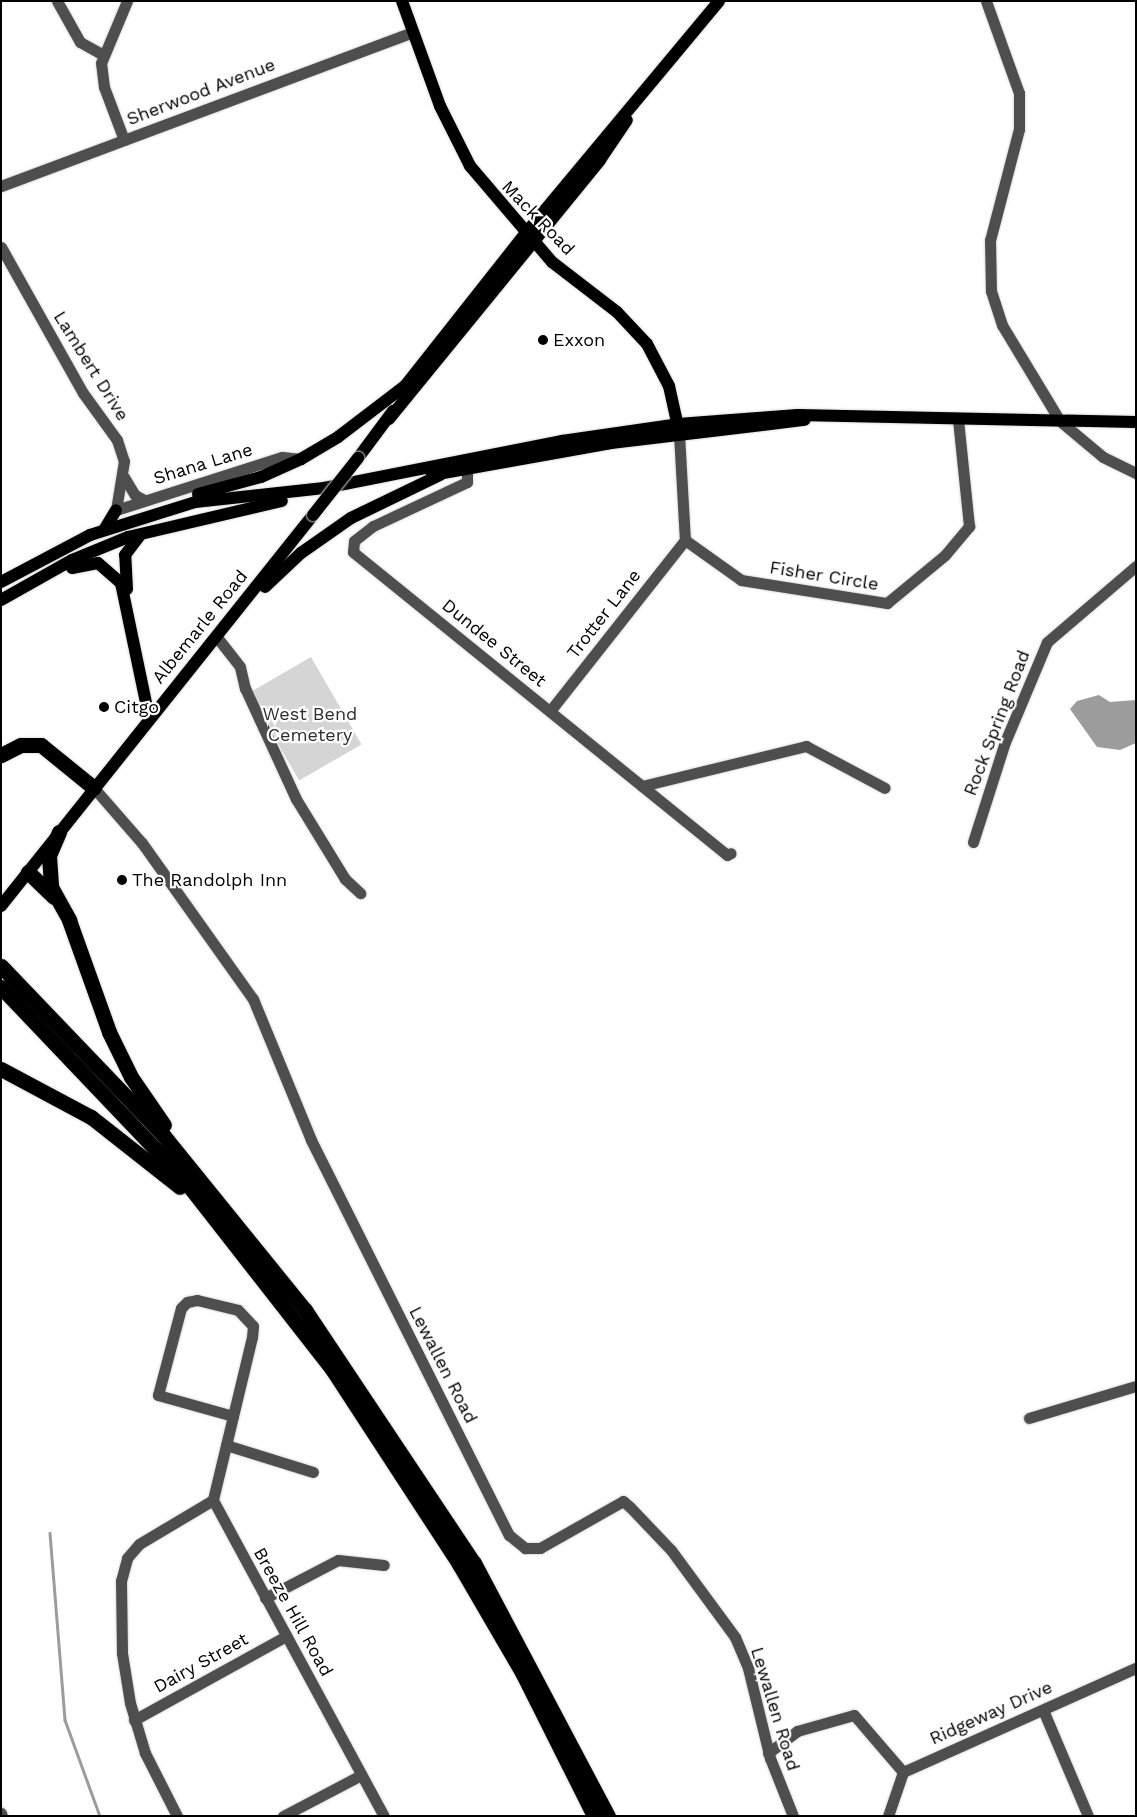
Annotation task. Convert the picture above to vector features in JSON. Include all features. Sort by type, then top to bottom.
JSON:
[{"type":"highway","points":[[1,755],[21,745],[41,745],[94,788]]},
{"type":"highway","points":[[60,832],[47,872],[108,1032],[131,1077],[215,1195],[305,1310],[432,1494],[524,1652],[608,1816]]},
{"type":"highway","points":[[28,872],[59,902]]},
{"type":"highway","points":[[1,966],[215,1195]]},
{"type":"highway","points":[[1,986],[138,1126],[222,1225],[332,1369],[423,1503],[523,1674],[594,1816]]},
{"type":"highway","points":[[1,1069],[56,1096],[128,1143],[222,1225]]},
{"type":"main road","name":"Mack Road","points":[[402,1],[440,106],[470,166],[529,238],[618,312],[647,344],[669,386],[679,429]]},
{"type":"main road","points":[[144,517],[152,507],[261,477],[300,459],[374,412],[415,375],[529,238],[719,1]]},
{"type":"main road","name":"Albemarle Road","points":[[1,906],[149,717],[389,419],[430,372],[529,238]]},
{"type":"main road","name":"Albemarle Road","points":[[389,419],[415,375]]},
{"type":"main road","points":[[1,600],[43,575],[145,531],[264,499],[562,441],[679,429],[809,419],[1136,422]]},
{"type":"main road","points":[[1,582],[104,530],[195,502],[264,499],[467,469],[679,429]]},
{"type":"main road","points":[[239,607],[300,553],[345,522],[447,472]]},
{"type":"main road","points":[[104,530],[116,510]]},
{"type":"main road","points":[[145,531],[131,543],[125,555],[128,606],[149,717]]},
{"type":"main road","points":[[43,575],[85,563],[104,565],[118,578],[128,606]]},
{"type":"street","points":[[57,1],[80,42],[102,54]]},
{"type":"street","points":[[124,140],[104,87],[102,54],[128,1]]},
{"type":"street","points":[[986,1],[1019,93],[1019,129],[990,240],[991,290],[1002,325],[1060,421],[1104,457],[1136,473]]},
{"type":"street","name":"Sherwood Avenue","points":[[1,186],[412,32]]},
{"type":"street","name":"Lambert Drive","points":[[1,247],[83,393],[117,440],[124,461],[124,477],[116,510]]},
{"type":"street","name":"Fisher Circle","points":[[685,540],[741,580],[887,603],[945,554],[969,526],[958,420]]},
{"type":"street","points":[[679,429],[685,540]]},
{"type":"street","name":"Shana Lane","points":[[116,510],[282,457],[300,459]]},
{"type":"street","name":"Dundee Street","points":[[467,469],[467,482],[373,526],[354,541],[353,552],[727,855],[731,853]]},
{"type":"street","points":[[124,477],[135,496],[144,500]]},
{"type":"street","name":"Trotter Lane","points":[[550,711],[685,540]]},
{"type":"street","name":"Rock Spring Road","points":[[973,842],[1005,742],[1047,642],[1136,566]]},
{"type":"street","points":[[216,636],[240,667],[245,688],[296,799],[345,879],[360,893]]},
{"type":"street","points":[[642,786],[806,746],[884,788]]},
{"type":"street","name":"Lewallen Road","points":[[94,788],[142,843],[253,999],[311,1140],[509,1535],[525,1548],[540,1548],[623,1501],[671,1550],[735,1637],[748,1668],[768,1753],[793,1816]]},
{"type":"street","points":[[176,1816],[134,1720],[122,1653],[123,1568],[139,1544],[213,1500],[233,1416],[253,1326],[238,1310],[197,1300],[187,1302],[181,1308],[158,1395],[233,1416]]},
{"type":"street","points":[[1029,1418],[1136,1386]]},
{"type":"street","points":[[226,1445],[313,1472]]},
{"type":"street","name":"Breeze Hill Road","points":[[213,1500],[384,1816]]},
{"type":"street","points":[[265,1598],[338,1560],[384,1565]]},
{"type":"street","name":"Dairy Street","points":[[134,1720],[286,1636]]},
{"type":"street","name":"Ridgeway Drive","points":[[904,1772],[1136,1668]]},
{"type":"street","points":[[1043,1710],[1088,1816]]},
{"type":"street","points":[[768,1753],[797,1731],[854,1715],[904,1772],[897,1801],[888,1816]]},
{"type":"street","points":[[283,1816],[361,1775]]},
{"type":"green space","name":"West Bend Cemetery","points":[[311,657],[362,744],[299,780],[249,693]]},
{"type":"shaded area","points":[[1099,695],[1110,702],[1136,700],[1136,743],[1120,750],[1097,747],[1070,709],[1077,701]]},
{"type":"waterway","points":[[50,1533],[65,1720],[100,1816]]},
{"type":"place","name":"Exxon","points":[[543,340]]},
{"type":"place","name":"Citgo","points":[[104,707]]},
{"type":"place","name":"The Randolph Inn","points":[[122,880]]}]
